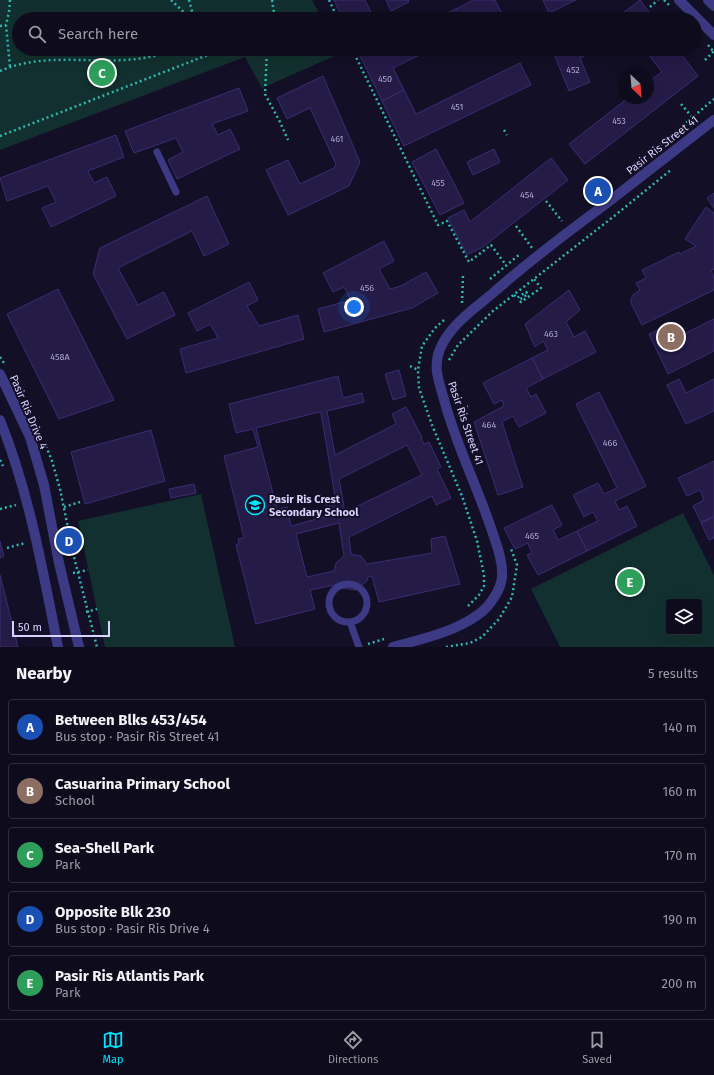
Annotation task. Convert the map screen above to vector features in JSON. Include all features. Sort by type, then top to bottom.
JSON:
[{"type":"street","points":[[679,0],[691,12]]},
{"type":"street","points":[[702,24],[714,36]]},
{"type":"street","name":"Pasir Ris Street 41","points":[[391,642],[457,627],[470,620],[481,613],[490,603],[499,589],[502,580],[502,562],[486,512],[448,416],[436,364],[440,348],[450,332],[513,275],[714,120]]},
{"type":"street","name":"Pasir Ris Drive 4","points":[[0,374],[30,437],[44,485],[59,563],[79,647]]},
{"type":"street","points":[[0,420],[17,464],[27,502],[58,647]]},
{"type":"lane","points":[[157,152],[176,192]]},
{"type":"lane","points":[[346,584],[354,585],[362,590],[366,597],[367,605],[364,613],[358,619],[350,622],[341,621],[334,617],[330,610],[329,601],[332,593],[338,587],[346,584]]},
{"type":"lane","points":[[350,622],[359,647]]},
{"type":"path","points":[[10,0],[6,25],[10,67]]},
{"type":"path","points":[[171,0],[184,12]]},
{"type":"path","points":[[189,0],[192,12]]},
{"type":"path","points":[[272,0],[274,12]]},
{"type":"path","points":[[329,0],[335,12]]},
{"type":"path","points":[[650,6],[658,0]]},
{"type":"path","points":[[0,26],[6,25]]},
{"type":"path","points":[[705,60],[714,51]]},
{"type":"path","points":[[0,71],[31,61],[128,60],[153,56]]},
{"type":"path","points":[[0,136],[205,56]]},
{"type":"path","points":[[267,56],[265,94],[288,140]]},
{"type":"path","points":[[355,56],[438,225],[447,221],[469,262],[491,245],[513,275]]},
{"type":"path","points":[[681,104],[693,118]]},
{"type":"path","points":[[504,130],[507,135]]},
{"type":"path","points":[[449,366],[449,360],[458,344],[493,312],[677,165]]},
{"type":"path","points":[[546,202],[562,221]]},
{"type":"path","points":[[516,226],[530,246]]},
{"type":"path","points":[[462,303],[463,275]]},
{"type":"path","points":[[514,295],[517,298],[526,292],[528,294],[519,300],[521,302],[541,288],[534,279]]},
{"type":"path","points":[[410,366],[418,370]]},
{"type":"path","points":[[448,416],[456,411],[454,405]]},
{"type":"path","points":[[432,425],[464,504],[477,541],[484,575],[484,586],[479,595],[465,610]]},
{"type":"path","points":[[64,507],[80,502]]},
{"type":"path","points":[[0,509],[16,505]]},
{"type":"path","points":[[67,520],[77,572],[96,647]]},
{"type":"path","points":[[7,548],[25,543]]},
{"type":"path","points":[[73,573],[88,570]]},
{"type":"path","points":[[82,612],[97,610]]},
{"type":"path","points":[[367,645],[391,642]]},
{"type":"green space","points":[[0,0],[312,0],[318,12],[12,12],[12,56],[334,56],[262,88],[245,57],[0,150]]},
{"type":"green space","points":[[201,494],[235,647],[105,647],[78,521]]},
{"type":"green space","points":[[683,513],[714,575],[714,647],[560,647],[531,589]]},
{"type":"building","points":[[334,0],[365,0],[371,12],[340,12]]},
{"type":"building","points":[[386,0],[408,0],[409,2],[391,11]]},
{"type":"building","points":[[474,0],[495,0],[501,12],[449,12]]},
{"type":"building","points":[[543,0],[576,0],[551,12],[549,12]]},
{"type":"building","points":[[640,0],[649,12],[624,12]]},
{"type":"building","points":[[360,56],[418,56],[393,68],[404,90],[382,101]]},
{"type":"building","points":[[555,56],[584,56],[580,58],[590,82],[569,91]]},
{"type":"building","points":[[650,56],[682,56],[698,76],[585,164],[569,144],[620,104],[654,104],[654,78],[662,72]]},
{"type":"building","points":[[520,63],[531,85],[404,146],[382,101],[404,90],[416,114]]},
{"type":"building","points":[[323,76],[360,162],[349,186],[288,215],[266,170],[288,160],[300,184],[334,168],[336,164],[310,108],[287,119],[277,98]]},
{"type":"building","points":[[239,88],[248,111],[212,124],[218,135],[230,129],[240,149],[177,179],[168,160],[183,152],[176,138],[134,153],[125,131]]},
{"type":"building","points":[[116,135],[124,157],[88,171],[94,183],[107,177],[116,196],[51,227],[42,208],[56,202],[48,186],[7,201],[0,178]]},
{"type":"building","points":[[436,149],[464,203],[440,215],[412,162]]},
{"type":"building","points":[[494,149],[500,162],[473,175],[467,162]]},
{"type":"building","points":[[551,158],[568,180],[483,247],[467,255],[448,218],[464,210],[470,222]]},
{"type":"building","points":[[714,193],[714,208],[707,198]]},
{"type":"building","points":[[207,196],[229,244],[204,256],[192,231],[118,268],[138,305],[164,292],[175,315],[127,339],[93,274],[100,248]]},
{"type":"building","points":[[706,207],[714,213],[714,269],[711,271],[714,277],[714,290],[642,325],[631,303],[631,299],[633,295],[640,290],[636,283],[646,278],[642,270],[679,252],[680,254],[696,246],[685,239]]},
{"type":"building","points":[[384,241],[394,261],[379,269],[390,289],[401,286],[426,272],[438,293],[412,308],[324,332],[318,309],[351,300],[344,287],[333,292],[323,273]]},
{"type":"building","points":[[249,282],[258,300],[247,306],[259,326],[298,315],[304,339],[186,373],[180,349],[218,338],[210,324],[197,331],[188,313]]},
{"type":"building","points":[[58,289],[114,400],[59,419],[7,314]]},
{"type":"building","points":[[569,290],[580,310],[566,322],[574,337],[585,331],[596,352],[543,379],[532,358],[548,350],[543,341],[535,347],[525,324]]},
{"type":"building","points":[[714,319],[714,351],[668,374],[649,334],[661,328],[668,342]]},
{"type":"building","points":[[532,358],[543,379],[526,388],[531,397],[536,394],[546,413],[519,427],[513,416],[502,422],[523,487],[498,495],[474,422],[504,406],[502,400],[494,404],[483,383]]},
{"type":"building","points":[[399,370],[406,396],[393,400],[385,374]]},
{"type":"building","points":[[338,376],[343,398],[362,393],[364,402],[327,411],[335,455],[396,424],[392,414],[406,407],[422,437],[421,438],[424,444],[429,442],[441,467],[437,469],[451,498],[436,505],[432,496],[349,537],[351,554],[361,556],[367,564],[432,553],[431,539],[445,536],[460,584],[379,602],[372,576],[368,577],[367,581],[356,590],[342,588],[339,584],[310,590],[315,609],[256,624],[236,545],[239,544],[238,539],[244,538],[224,456],[258,447],[253,429],[236,433],[229,404]],"holes":[[[319,412],[321,413],[335,496],[325,498],[328,516],[291,526],[287,507],[277,509],[256,428]],[[407,445],[422,475],[345,512],[339,479]],[[339,523],[344,556],[336,563],[334,571],[307,577],[296,534]]]},
{"type":"building","points":[[679,379],[686,393],[714,379],[714,411],[686,424],[667,385]]},
{"type":"building","points":[[599,392],[646,486],[615,501],[619,510],[627,506],[637,526],[587,551],[577,531],[598,521],[593,512],[584,517],[573,495],[598,483],[604,494],[617,488],[576,404]]},
{"type":"building","points":[[151,430],[165,481],[85,504],[71,452]]},
{"type":"building","points":[[714,461],[714,516],[701,522],[693,506],[704,500],[700,490],[687,496],[678,478]]},
{"type":"building","points":[[194,484],[196,493],[171,498],[169,489]]},
{"type":"building","points":[[552,505],[562,525],[553,530],[558,540],[577,531],[587,551],[538,575],[527,555],[532,553],[528,543],[515,549],[504,528]]},
{"type":"building","points":[[714,517],[714,538],[709,540],[701,523]]},
{"type":"building","points":[[0,541],[4,556],[0,558]]},
{"type":"building","points":[[0,575],[18,647],[0,647]]},
{"type":"place","name":"Sea-Shell Park","points":[[102,73]]},
{"type":"place","name":"Between Blks 453/454","points":[[598,191]]},
{"type":"place","name":"Casuarina Primary School","points":[[671,337]]},
{"type":"place","name":"Pasir Ris Crest Secondary School","points":[[255,505]]},
{"type":"place","name":"Opposite Blk 230","points":[[69,541]]},
{"type":"place","name":"Pasir Ris Atlantis Park","points":[[630,582]]}]
